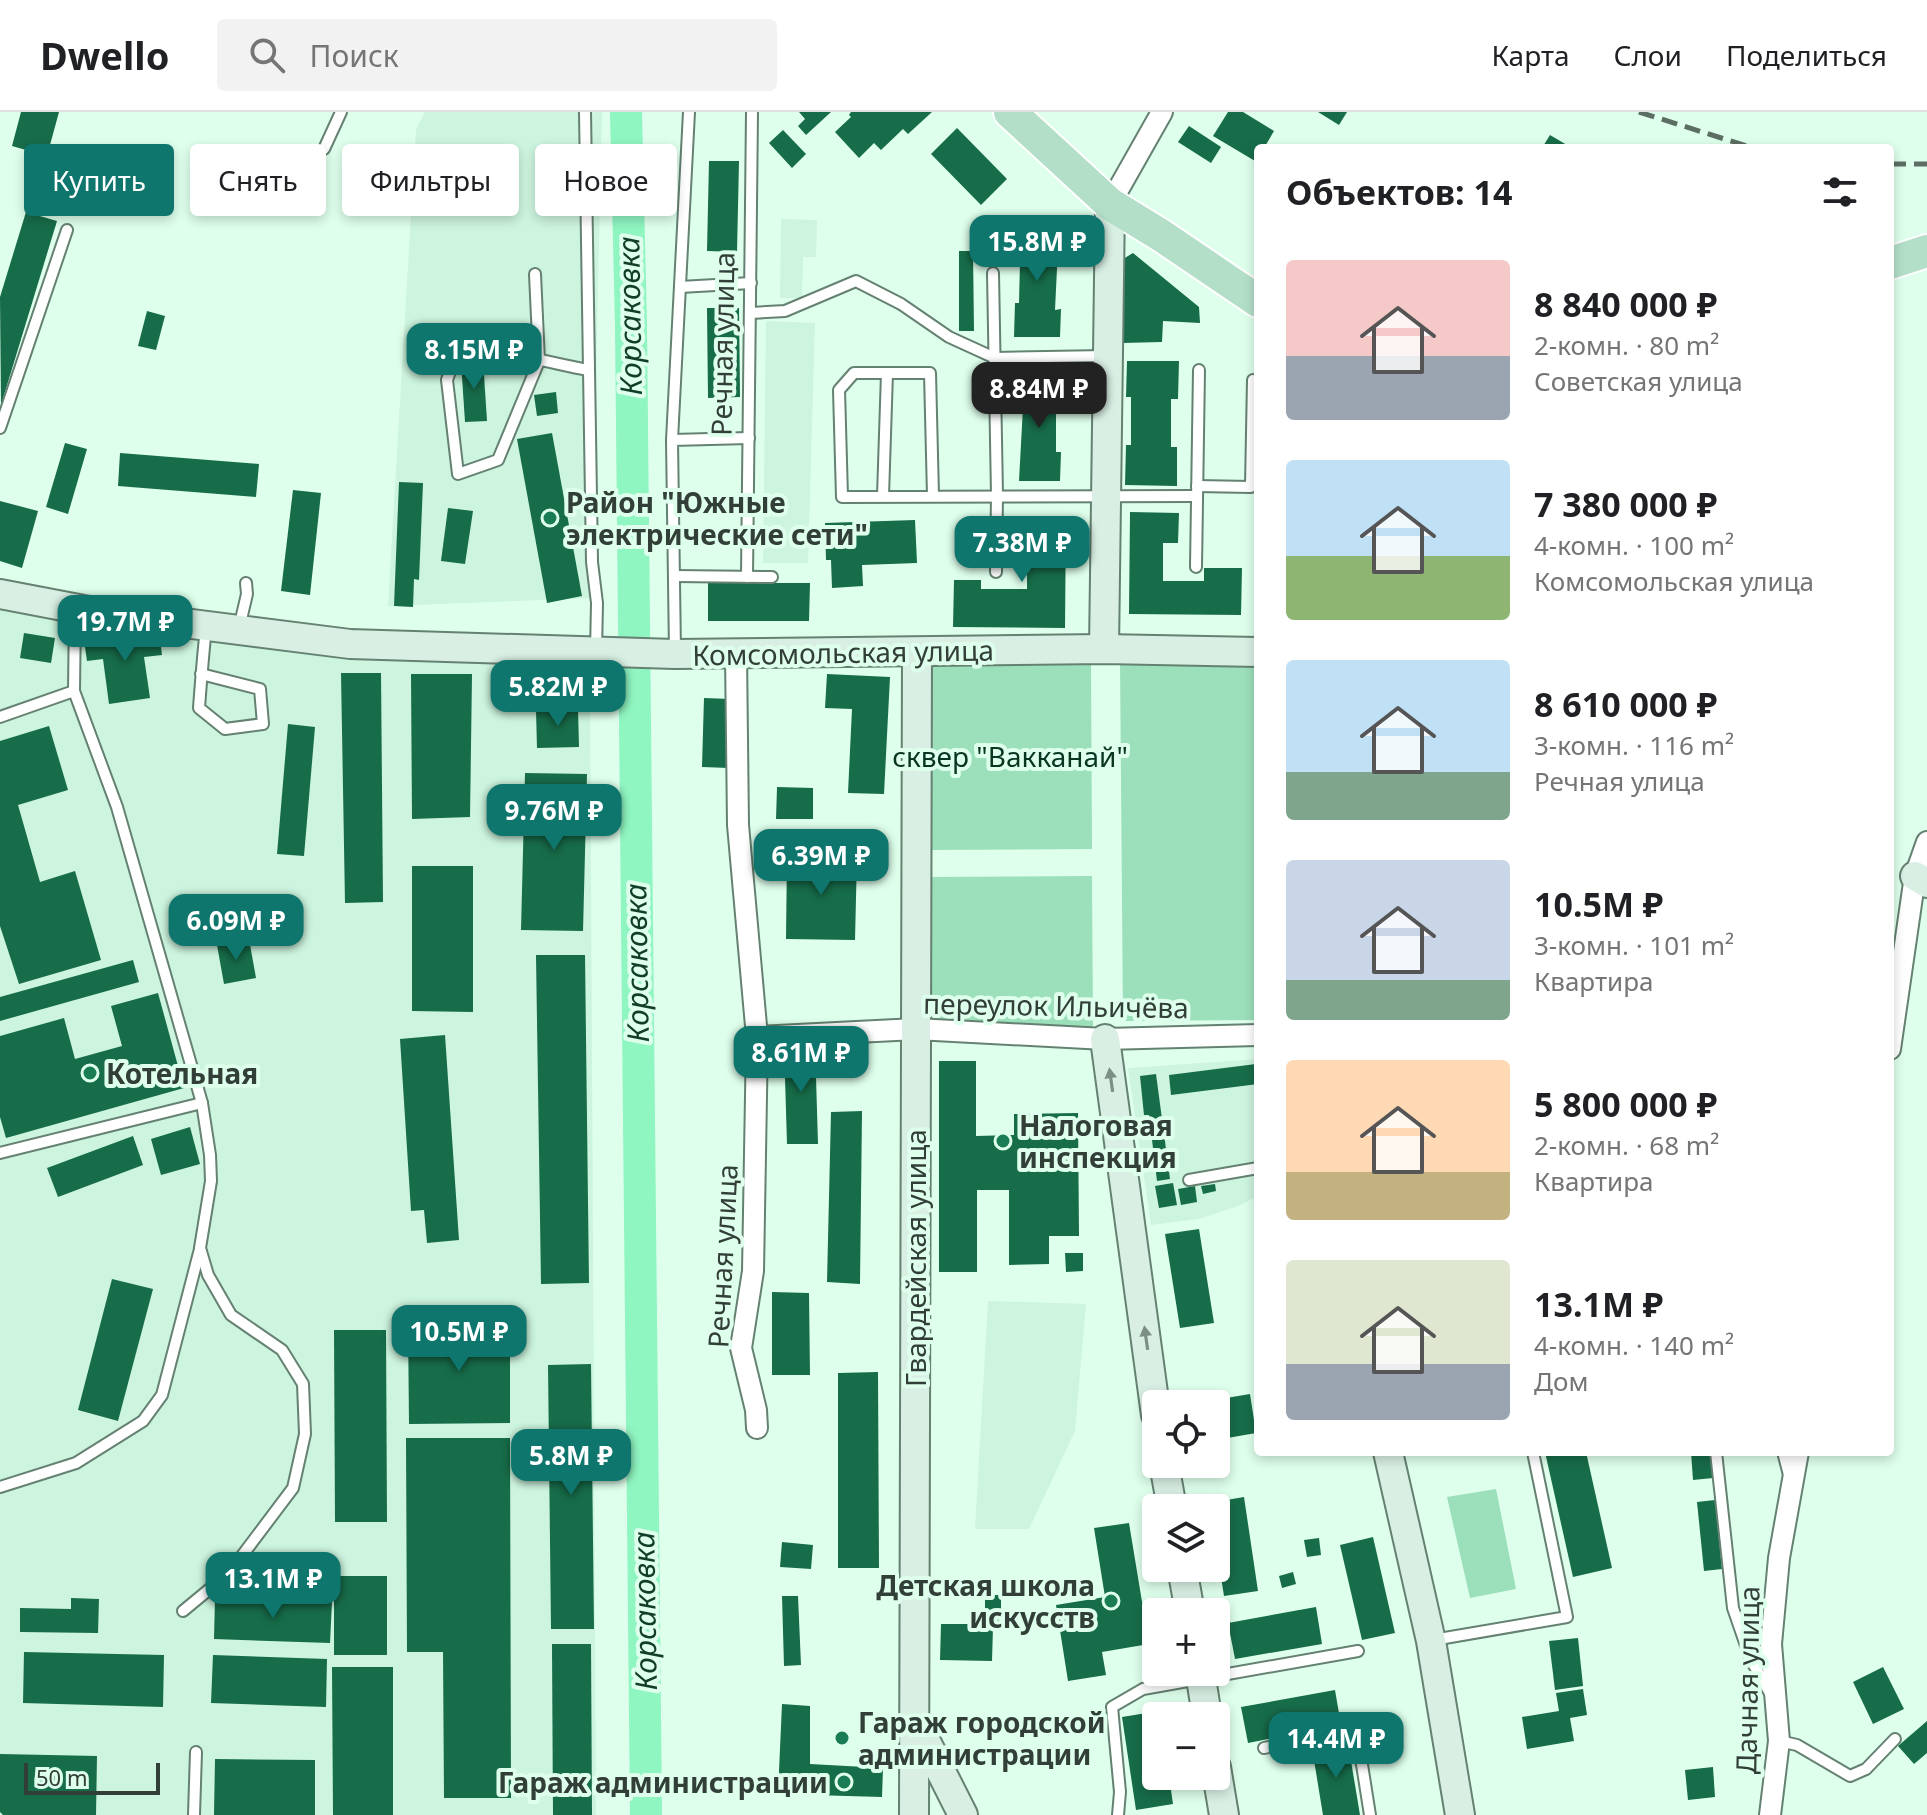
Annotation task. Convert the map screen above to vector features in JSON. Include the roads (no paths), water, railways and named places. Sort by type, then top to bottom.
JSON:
[{"type":"main road","points":[[1010,112],[1110,204],[1254,298]]},
{"type":"main road","points":[[1104,649],[1110,204]]},
{"type":"main road","points":[[1894,262],[1927,251]]},
{"type":"main road","name":"Комсомольская улица","points":[[0,594],[75,608],[350,644],[604,653],[1104,649],[1254,652]]},
{"type":"main road","name":"Гвардейская улица","points":[[914,1815],[917,652]]},
{"type":"main road","points":[[1105,1039],[1153,1390]]},
{"type":"main road","points":[[1389,1456],[1431,1641],[1460,1815]]},
{"type":"main road","points":[[913,1715],[963,1815]]},
{"type":"main road","points":[[1220,1790],[1224,1815]]},
{"type":"street","points":[[1110,204],[1162,112]]},
{"type":"street","name":"Речная улица","points":[[736,653],[738,825],[757,1037],[753,1271],[741,1348],[756,1410],[757,1428]]},
{"type":"street","points":[[1894,1027],[1927,842]]},
{"type":"street","name":"переулок Ильичёва","points":[[757,1037],[916,1029],[1105,1039],[1254,1035]]},
{"type":"street","name":"Дачная улица","points":[[1770,1815],[1779,1741],[1771,1644],[1779,1558],[1797,1456]]},
{"type":"lane","points":[[326,145],[341,112]]},
{"type":"lane","points":[[585,112],[592,562],[604,653]]},
{"type":"lane","points":[[665,653],[674,576],[672,440],[689,112]]},
{"type":"lane","name":"Речная улица","points":[[747,577],[752,112]]},
{"type":"lane","points":[[0,428],[67,230]]},
{"type":"lane","points":[[993,273],[996,572]]},
{"type":"lane","points":[[535,274],[539,361],[498,460],[458,474],[447,380],[457,351],[476,350],[539,361],[588,370]]},
{"type":"lane","points":[[751,313],[785,311],[856,281],[901,304],[949,337],[995,358],[1107,356]]},
{"type":"lane","points":[[680,287],[751,283]]},
{"type":"lane","points":[[1196,567],[1199,370]]},
{"type":"lane","points":[[933,496],[930,373],[854,373],[839,390],[842,497],[1105,496],[1251,487],[1253,380]]},
{"type":"lane","points":[[883,496],[887,373]]},
{"type":"lane","points":[[672,440],[749,438]]},
{"type":"lane","points":[[674,576],[772,577]]},
{"type":"lane","points":[[239,630],[247,594],[246,583]]},
{"type":"lane","points":[[0,1487],[76,1463],[143,1421],[162,1395],[200,1248],[211,1181],[202,1103],[117,807],[74,691],[75,608]]},
{"type":"lane","points":[[201,674],[260,689],[263,724],[225,729],[199,708],[201,674],[206,626]]},
{"type":"lane","points":[[0,717],[74,691]]},
{"type":"lane","points":[[0,1153],[202,1103]]},
{"type":"lane","points":[[1189,1180],[1254,1169]]},
{"type":"lane","points":[[183,1611],[229,1573],[293,1488],[305,1434],[303,1384],[282,1350],[231,1315],[208,1275],[200,1248]]},
{"type":"lane","points":[[1431,1641],[1567,1617],[1534,1456]]},
{"type":"lane","points":[[1716,1456],[1733,1608],[1751,1660],[1775,1704]]},
{"type":"lane","points":[[1784,1456],[1791,1485]]},
{"type":"lane","points":[[1230,1670],[1358,1651]]},
{"type":"lane","points":[[1118,1815],[1120,1792],[1112,1707],[1143,1689],[1155,1686]]},
{"type":"lane","points":[[1264,1748],[1350,1731],[1360,1752],[1370,1815]]},
{"type":"lane","points":[[1779,1741],[1797,1745],[1850,1776],[1866,1769],[1895,1739]]},
{"type":"lane","points":[[194,1815],[196,1752]]},
{"type":"waterway","name":"Корсаковка","points":[[626,112],[631,326],[646,1815]]},
{"type":"railway","points":[[1639,112],[1740,144]]},
{"type":"railway","points":[[1894,164],[1927,164]]},
{"type":"place","name":"Район \"Южные электрические сети\"","points":[[550,518]]},
{"type":"place","name":"Котельная","points":[[90,1073]]},
{"type":"place","name":"Налоговая инспекция","points":[[1003,1141]]},
{"type":"place","name":"Детская школа искусств","points":[[1111,1601]]},
{"type":"place","name":"Гараж городской администрации","points":[[842,1738]]},
{"type":"place","name":"Гараж администрации","points":[[844,1782]]},
{"type":"park label","name":"сквер \"Вакканай\"","points":[[1010,756]]}]
